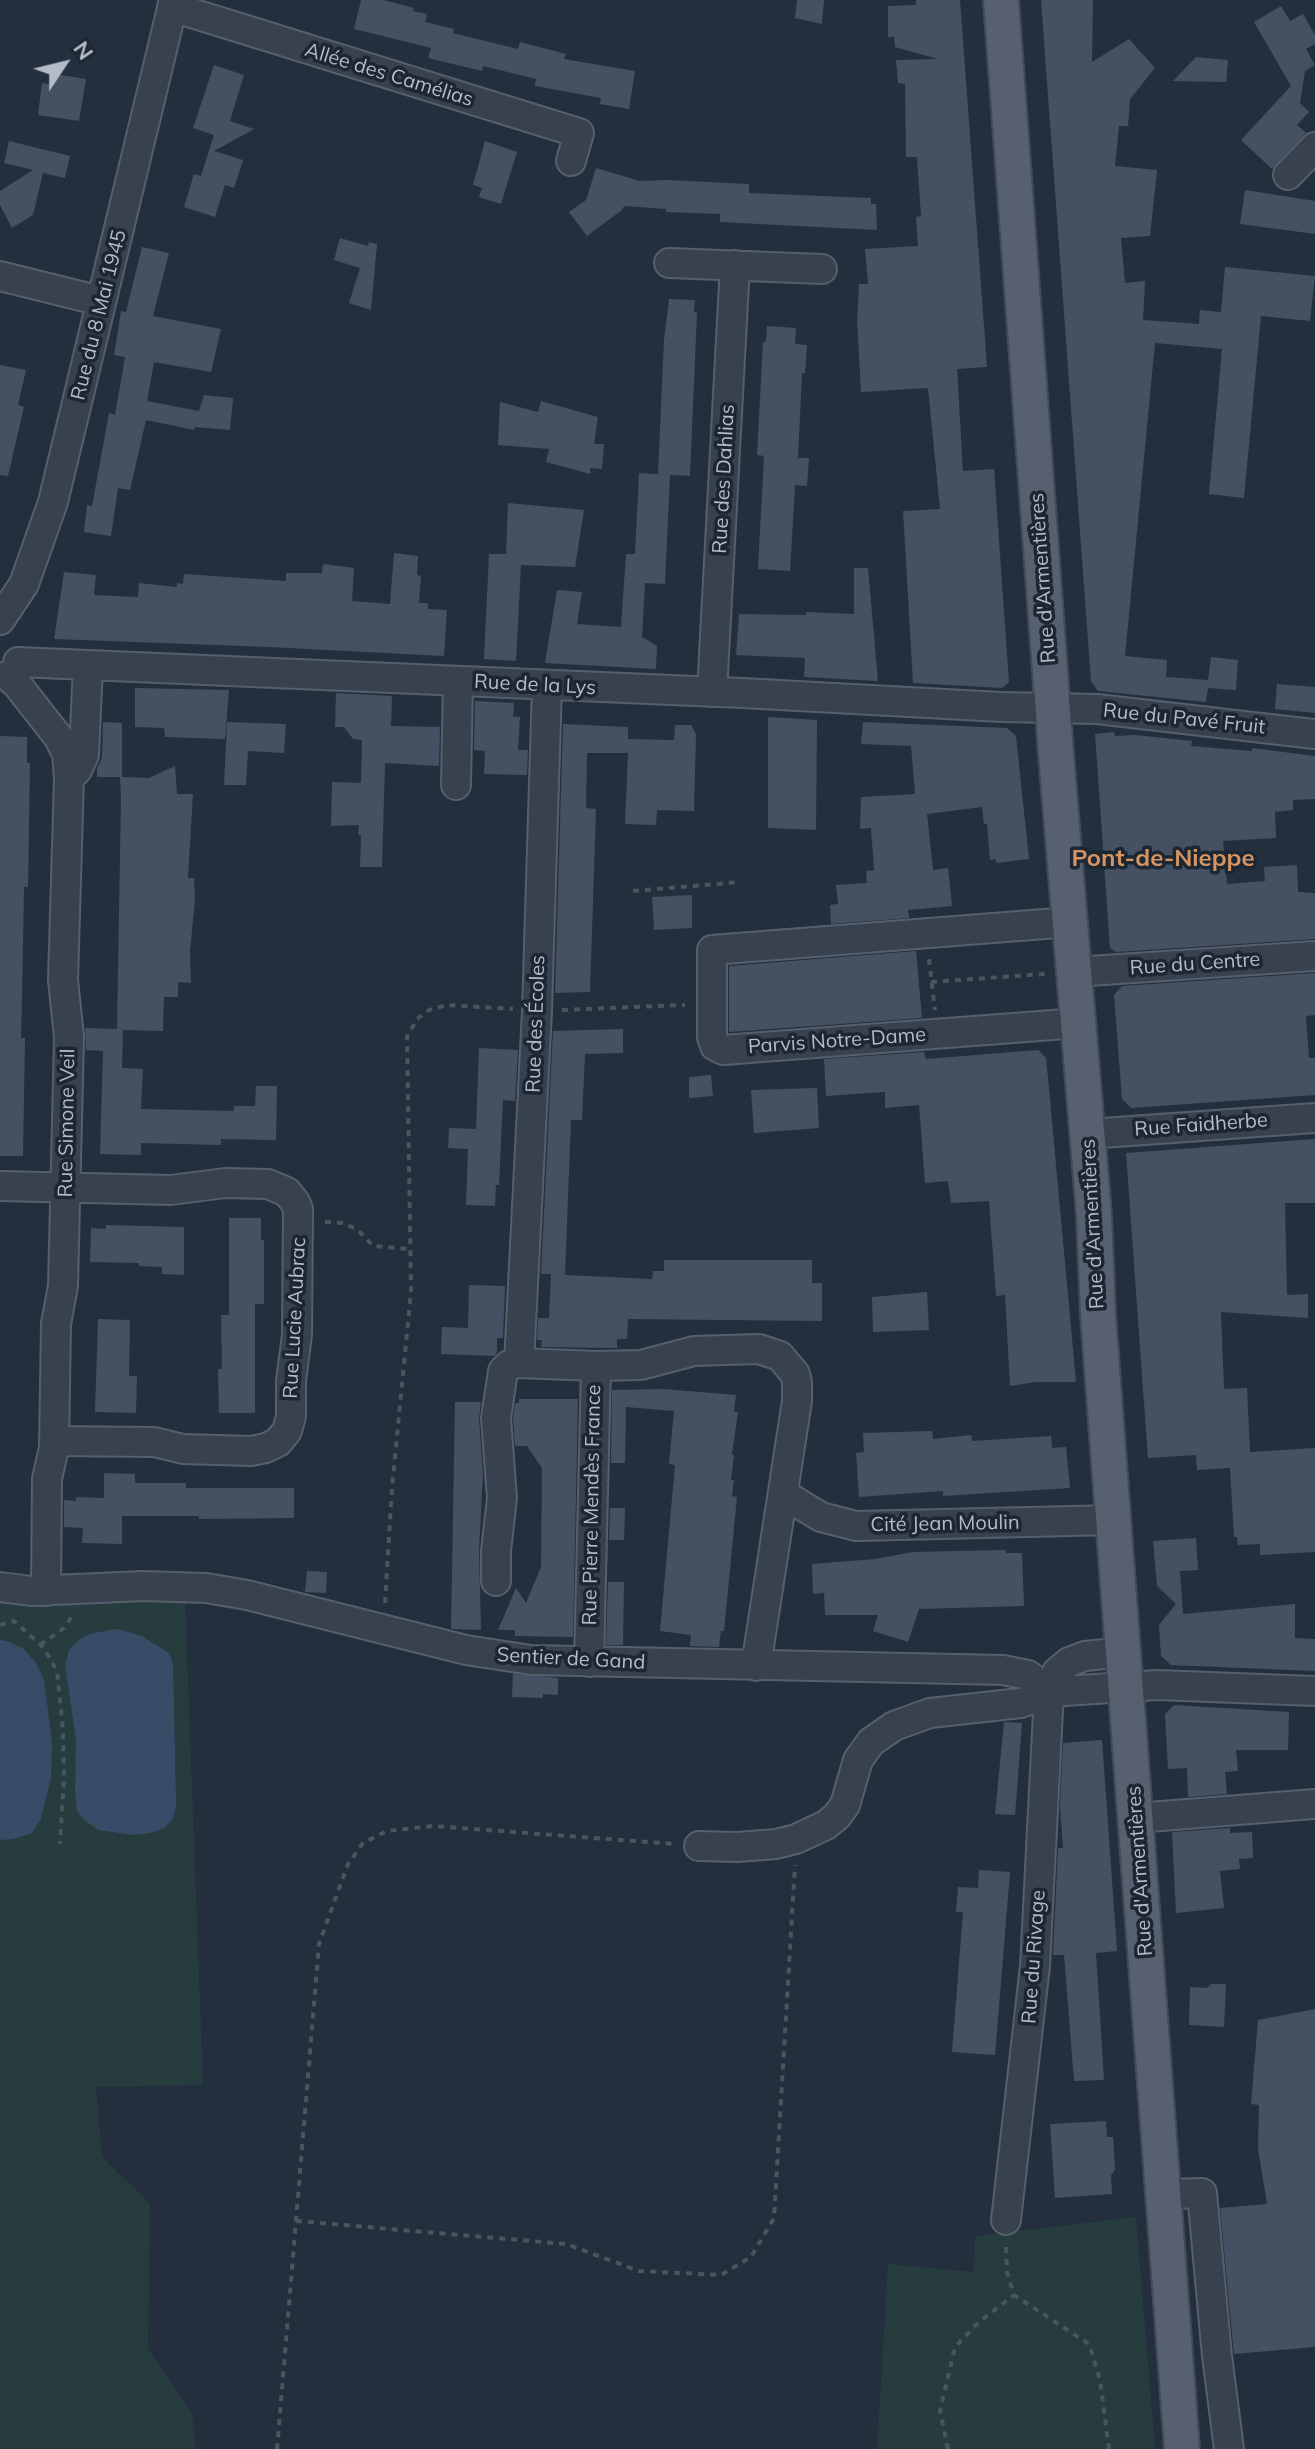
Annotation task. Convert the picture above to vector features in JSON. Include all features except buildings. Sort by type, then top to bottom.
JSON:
[{"type":"main road","name":"Rue d'Armentières","points":[[1001,0],[1070,922],[1061,973],[1079,1023],[1182,2449]]},
{"type":"street","name":"Allée des Camélias","points":[[173,4],[579,133],[571,161]]},
{"type":"street","name":"Rue du 8 Mai 1945","points":[[0,620],[24,584],[48,518],[173,4]]},
{"type":"street","points":[[1288,175],[1315,147]]},
{"type":"street","points":[[669,263],[822,269]]},
{"type":"street","name":"Rue des Dahlias","points":[[712,692],[735,265]]},
{"type":"street","points":[[0,276],[101,301]]},
{"type":"street","name":"Rue Simone Veil","points":[[0,629],[15,641],[18,651],[8,672],[59,738],[67,754],[69,778],[63,980],[69,1037],[63,1286],[56,1324],[54,1441],[47,1479],[46,1591]]},
{"type":"street","name":"Rue de la Lys","points":[[8,672],[88,665],[1053,709]]},
{"type":"street","points":[[69,778],[84,755],[88,665]]},
{"type":"street","points":[[456,785],[458,681]]},
{"type":"street","name":"Rue des Écoles","points":[[519,1363],[537,1011],[547,686]]},
{"type":"street","name":"Rue du Pavé Fruit","points":[[1053,709],[1097,709],[1315,734]]},
{"type":"street","name":"Parvis Notre-Dame","points":[[1070,922],[712,950],[713,1042],[723,1050],[1079,1023]]},
{"type":"street","name":"Rue du Centre","points":[[1061,973],[1315,956]]},
{"type":"street","name":"Rue Faidherbe","points":[[1088,1134],[1315,1118]]},
{"type":"street","name":"Rue Lucie Aubrac","points":[[0,1186],[171,1190],[225,1183],[268,1184],[281,1187],[292,1197],[298,1209],[297,1335],[291,1371],[291,1416],[287,1431],[278,1442],[251,1451],[183,1449],[154,1442],[54,1441]]},
{"type":"street","points":[[596,1366],[641,1365],[694,1351],[759,1349],[780,1356],[795,1374],[798,1392],[756,1666]]},
{"type":"street","points":[[496,1581],[502,1498],[497,1409],[503,1371],[509,1365],[519,1363]]},
{"type":"street","name":"Rue Pierre Mendès France","points":[[519,1363],[596,1366],[589,1662]]},
{"type":"street","name":"Cité Jean Moulin","points":[[783,1494],[821,1517],[856,1526],[1114,1520]]},
{"type":"street","name":"Sentier de Gand","points":[[0,1587],[46,1591],[143,1586],[206,1588],[247,1595],[489,1655],[531,1660],[1013,1671],[1028,1675],[1049,1692]]},
{"type":"street","points":[[1049,1692],[1057,1672],[1069,1662],[1093,1655],[1124,1652]]},
{"type":"street","points":[[699,1846],[757,1846],[796,1839],[826,1825],[845,1805],[863,1750],[882,1733],[930,1713],[1021,1703],[1049,1692],[1127,1687],[1167,1685],[1315,1691]]},
{"type":"street","name":"Rue du Rivage","points":[[1006,2220],[1035,1966],[1049,1692]]},
{"type":"street","points":[[1136,1818],[1315,1804]]},
{"type":"street","points":[[1163,2194],[1202,2193],[1229,2449]]},
{"type":"path","points":[[633,891],[739,882]]},
{"type":"path","points":[[927,933],[937,1034]]},
{"type":"path","points":[[931,982],[1061,973]]},
{"type":"path","points":[[384,1630],[392,1488],[411,1291],[407,1037],[417,1019],[429,1010],[447,1005],[537,1011],[712,1004]]},
{"type":"path","points":[[299,1221],[342,1223],[357,1229],[373,1246],[409,1249]]},
{"type":"path","points":[[40,1645],[64,1628],[73,1615],[74,1603]]},
{"type":"path","points":[[0,1625],[14,1621],[40,1645],[57,1671],[64,1778],[60,1844]]},
{"type":"path","points":[[277,2449],[319,1944],[348,1864],[363,1843],[387,1831],[433,1826],[699,1846]]},
{"type":"path","points":[[296,2221],[566,2244],[639,2271],[721,2275],[751,2257],[774,2218],[796,1839]]},
{"type":"path","points":[[1006,2220],[1007,2272],[1014,2295],[1089,2344],[1100,2380],[1109,2449]]},
{"type":"path","points":[[948,2449],[940,2411],[955,2347],[979,2322],[1014,2295]]},
{"type":"green space","points":[[185,1599],[203,2085],[96,2087],[102,2157],[150,2204],[148,2349],[192,2414],[196,2449],[0,2449],[0,1603],[52,1605]]},
{"type":"green space","points":[[1136,2217],[1155,2449],[877,2449],[888,2264],[974,2272],[975,2236]]},
{"type":"water","points":[[117,1629],[142,1636],[169,1653],[173,1664],[176,1806],[173,1819],[164,1828],[150,1833],[133,1835],[99,1830],[77,1811],[76,1740],[65,1665],[69,1650],[80,1639],[93,1633]]},
{"type":"water","points":[[0,1640],[24,1649],[36,1663],[44,1680],[52,1742],[51,1778],[41,1819],[32,1833],[0,1840]]},
{"type":"district","name":"Pont-de-Nieppe","points":[[1163,859]]}]
